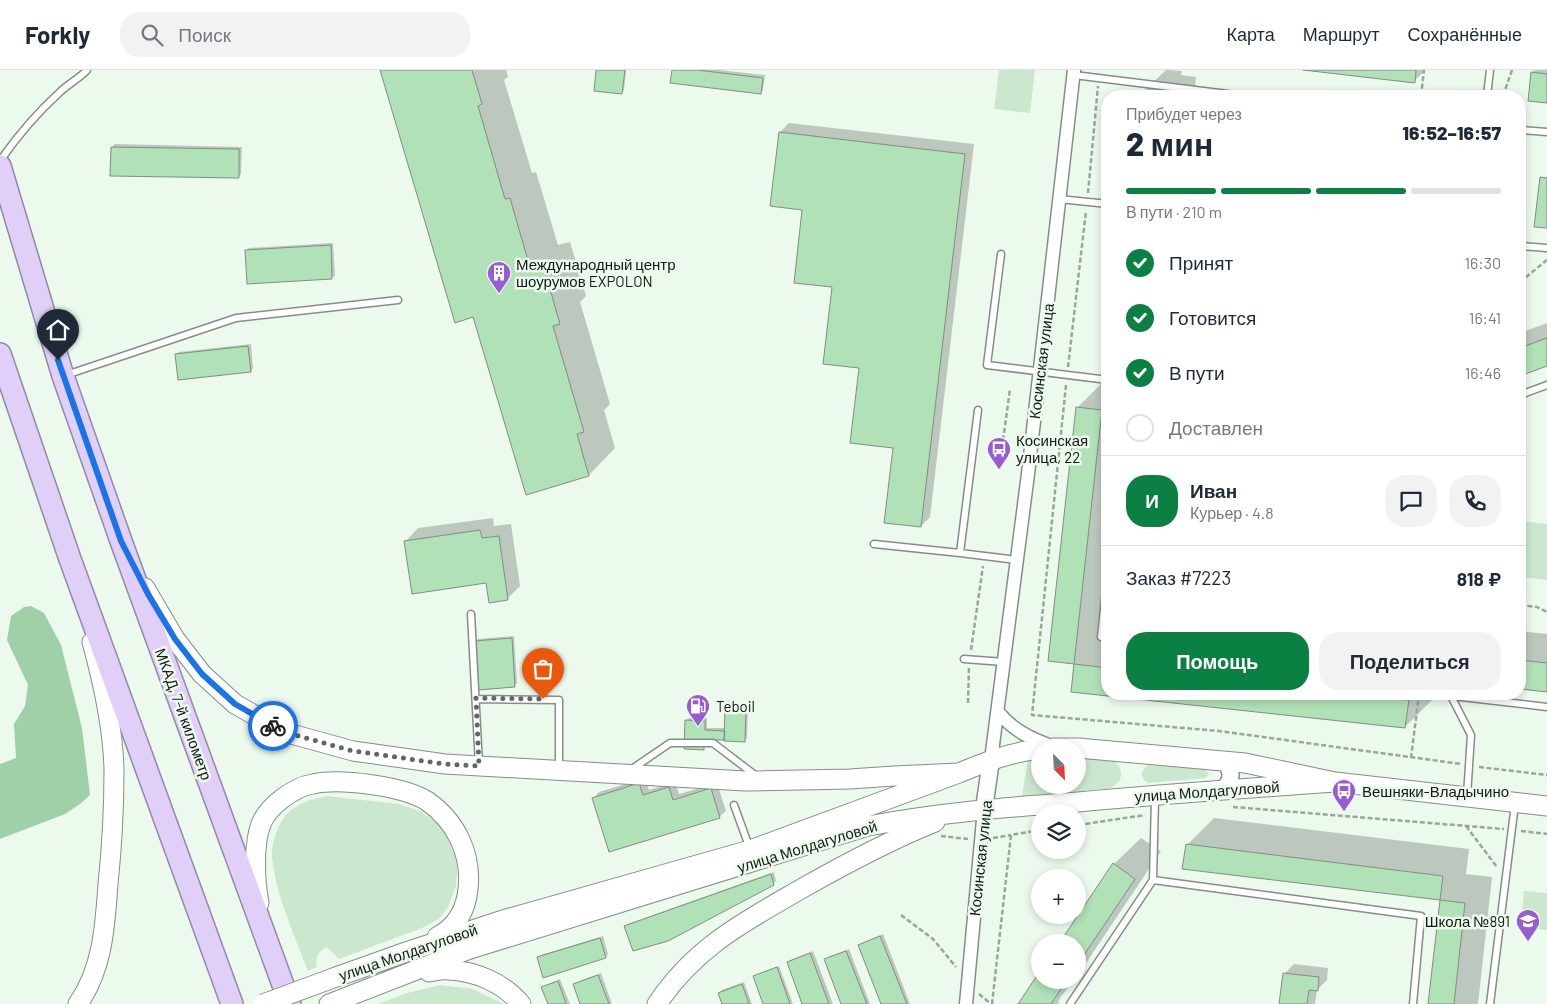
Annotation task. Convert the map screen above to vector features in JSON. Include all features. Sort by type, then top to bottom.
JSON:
[{"type":"highway","name":"МКАД, 7-й километр","points":[[0,166],[63,376],[121,541],[290,1004]]},
{"type":"highway","points":[[0,354],[70,559],[232,1004]]},
{"type":"main road","points":[[121,541],[148,594],[175,639],[202,674],[235,704],[284,732],[353,751],[445,764],[745,781],[850,780],[959,773]]},
{"type":"main road","points":[[70,559],[107,705],[114,768],[113,827],[105,927],[97,967],[85,994],[78,1004]]},
{"type":"main road","name":"улица Молдагуловой","points":[[1086,749],[1245,763],[1335,782],[1547,806]]},
{"type":"main road","name":"улица Молдагуловой","points":[[263,1004],[409,951],[503,920],[750,850],[991,760],[1031,750]]},
{"type":"main road","points":[[266,938],[256,888],[256,849],[261,824],[273,806],[290,793],[312,784],[336,782],[366,784],[402,791],[426,801],[444,816],[458,834],[466,853],[470,876],[467,900],[460,918],[445,932],[409,951]]},
{"type":"main road","name":"улица Молдагуловой","points":[[337,1001],[470,949],[787,852],[848,831],[896,821],[984,810],[1335,782]]},
{"type":"main road","points":[[661,994],[698,955],[737,926],[883,845],[957,813]]},
{"type":"main road","points":[[408,974],[448,970],[469,973],[493,981],[521,1004]]},
{"type":"street","name":"Косинская улица","points":[[966,1004],[984,810],[1017,560],[1074,73]]},
{"type":"street","points":[[998,712],[1008,724],[1031,739]]},
{"type":"street","points":[[1222,790],[1227,786],[1231,775],[1230,768],[1224,761]]},
{"type":"lane","points":[[0,161],[40,110],[62,89],[87,70]]},
{"type":"lane","points":[[1488,90],[1490,70]]},
{"type":"lane","points":[[1074,73],[1196,90]]},
{"type":"lane","points":[[1526,130],[1547,132]]},
{"type":"lane","points":[[1059,198],[1101,203]]},
{"type":"lane","points":[[1526,246],[1547,248]]},
{"type":"lane","points":[[1000,254],[987,365],[1101,379]]},
{"type":"lane","points":[[63,376],[236,318],[398,300]]},
{"type":"lane","points":[[1526,393],[1547,385]]},
{"type":"lane","points":[[960,553],[978,410]]},
{"type":"lane","points":[[874,544],[1017,560]]},
{"type":"lane","points":[[471,614],[479,766]]},
{"type":"lane","points":[[967,659],[1004,662]]},
{"type":"lane","points":[[476,698],[559,700],[559,770]]},
{"type":"lane","points":[[1453,700],[1471,735],[1467,797]]},
{"type":"lane","points":[[1486,700],[1547,707]]},
{"type":"lane","points":[[624,774],[670,743],[713,744],[762,781]]},
{"type":"lane","points":[[1070,1004],[1153,880],[1155,795]]},
{"type":"lane","points":[[1490,1004],[1515,802]]},
{"type":"lane","points":[[734,805],[750,850]]},
{"type":"lane","points":[[1153,880],[1422,916],[1413,1004]]},
{"type":"path","points":[[1422,90],[1424,70]]},
{"type":"path","points":[[1505,90],[1512,70]]},
{"type":"path","points":[[1099,78],[1032,715],[1219,732],[1547,775]]},
{"type":"path","points":[[1526,277],[1547,260]]},
{"type":"path","points":[[999,470],[1010,389]]},
{"type":"path","points":[[968,704],[967,659],[985,556]]},
{"type":"path","points":[[1526,606],[1537,607],[1547,612]]},
{"type":"path","points":[[1411,758],[1418,700]]},
{"type":"path","points":[[1232,807],[1547,834]]},
{"type":"path","points":[[1086,824],[1155,814]]},
{"type":"path","points":[[1466,826],[1506,880]]},
{"type":"path","points":[[991,1004],[1011,834],[1031,831]]},
{"type":"path","points":[[902,915],[933,939],[968,983],[991,1004]]},
{"type":"green space","points":[[999,70],[1035,70],[1030,113],[994,109]]},
{"type":"green space","points":[[1526,522],[1547,524],[1547,580],[1526,578]]},
{"type":"green space","points":[[31,606],[44,613],[61,645],[82,728],[90,795],[65,814],[0,839],[0,764],[16,758],[14,724],[25,706],[28,685],[7,640],[11,616],[24,607]]},
{"type":"green space","points":[[1028,759],[1031,759],[1031,794],[1046,794],[1022,796]]},
{"type":"green space","points":[[1086,759],[1109,759],[1118,765],[1121,770],[1120,779],[1113,787],[1086,791]]},
{"type":"green space","points":[[1148,765],[1205,769],[1209,774],[1206,778],[1148,783],[1141,774]]},
{"type":"green space","points":[[327,796],[399,804],[420,811],[439,824],[451,842],[458,864],[456,886],[448,907],[439,919],[422,928],[339,959],[327,947],[318,955],[317,967],[308,971],[281,900],[274,872],[272,852],[274,839],[285,816],[302,803]]},
{"type":"green space","points":[[1524,891],[1547,893],[1547,930],[1520,927]]},
{"type":"green space","points":[[440,985],[473,989],[504,1004],[378,1004],[407,993]]},
{"type":"building","name":"Международный центр шоурумов EXPOLON","points":[[380,70],[472,70],[482,104],[478,106],[505,199],[510,198],[531,271],[544,268],[560,324],[553,326],[584,432],[577,434],[589,476],[526,495],[473,317],[455,323]]},
{"type":"building","points":[[596,70],[625,70],[622,94],[594,91]]},
{"type":"building","points":[[672,70],[697,70],[763,78],[761,94],[670,83]]},
{"type":"building","points":[[1303,70],[1416,70],[1415,83]]},
{"type":"building","points":[[1531,72],[1547,74],[1547,103],[1528,101]]},
{"type":"building","points":[[779,132],[965,154],[921,527],[884,523],[893,448],[850,443],[859,368],[823,364],[832,287],[794,283],[802,210],[770,206]]},
{"type":"building","points":[[111,147],[239,149],[239,178],[110,176]]},
{"type":"building","points":[[1540,177],[1547,178],[1547,228],[1534,227]]},
{"type":"building","points":[[331,245],[332,279],[247,284],[245,250]]},
{"type":"building","points":[[1547,338],[1547,366],[1526,374],[1526,346]]},
{"type":"building","points":[[248,346],[251,372],[178,380],[175,354]]},
{"type":"building","points":[[1076,407],[1101,410],[1074,664],[1048,661]]},
{"type":"building","points":[[480,530],[482,538],[499,536],[508,600],[489,603],[486,583],[412,594],[404,541]]},
{"type":"building","points":[[512,638],[515,687],[478,690],[474,641]]},
{"type":"building","points":[[1526,661],[1547,663],[1547,692],[1526,690]]},
{"type":"building","points":[[1074,664],[1101,667],[1101,695],[1071,692]]},
{"type":"building","points":[[1145,700],[1409,700],[1405,728]]},
{"type":"building","points":[[725,706],[746,706],[745,742],[724,741]]},
{"type":"building","points":[[685,720],[705,721],[705,730],[725,731],[724,740],[704,740],[704,750],[684,749]]},
{"type":"building","points":[[639,783],[643,795],[669,787],[673,800],[711,788],[720,818],[609,852],[592,798]]},
{"type":"building","points":[[1186,844],[1443,876],[1440,900],[1182,869]]},
{"type":"building","points":[[1113,863],[1135,879],[1086,952],[1086,934],[1065,934],[1072,924],[1086,924],[1086,903]]},
{"type":"building","points":[[771,874],[774,885],[668,941],[633,951],[624,926]]},
{"type":"building","points":[[1440,900],[1465,903],[1454,1004],[1428,1004]]},
{"type":"building","points":[[880,936],[907,1004],[881,1004],[858,945]]},
{"type":"building","points":[[600,938],[606,958],[543,978],[537,957]]},
{"type":"building","points":[[846,951],[867,1004],[841,1004],[824,959]]},
{"type":"building","points":[[810,953],[829,1004],[802,1004],[787,962]]},
{"type":"building","points":[[777,967],[790,1004],[763,1004],[753,976]]},
{"type":"building","points":[[1283,973],[1319,977],[1318,991],[1309,990],[1307,1004],[1279,1004]]},
{"type":"building","points":[[598,975],[609,1004],[580,1004],[573,984]]},
{"type":"building","points":[[558,981],[566,1004],[548,1004],[541,987]]},
{"type":"building","points":[[742,984],[749,1004],[722,1004],[718,993]]},
{"type":"building","points":[[1031,984],[1031,989],[1061,989],[1051,1004],[1018,1004]]},
{"type":"way so far","points":[[273,726],[284,732],[353,751],[445,764],[479,766],[476,698],[543,699]]},
{"type":"place","name":"Международный центр шоурумов EXPOLON","points":[[499,294]]},
{"type":"place","name":"Косинская улица, 22","points":[[999,470]]},
{"type":"place","name":"Teboil","points":[[698,727]]},
{"type":"place","name":"Вешняки-Владычино","points":[[1344,812]]},
{"type":"place","name":"Школа №891","points":[[1528,942]]},
{"type":"route","points":[[58,360],[121,541],[148,594],[175,639],[202,674],[235,704],[273,726]]}]
